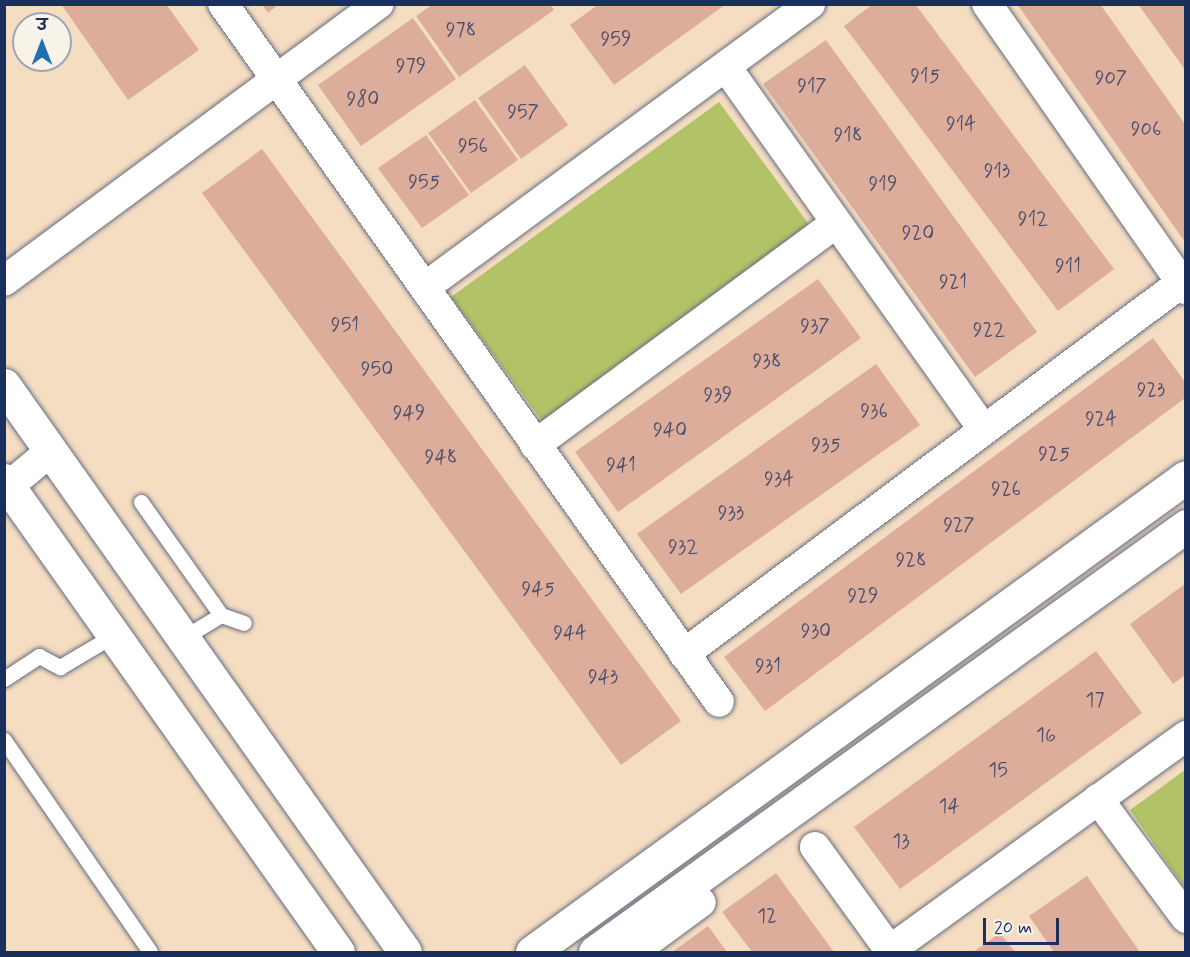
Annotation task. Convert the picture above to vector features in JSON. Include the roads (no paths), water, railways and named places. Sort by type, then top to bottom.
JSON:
[{"type":"main road","points":[[4,385],[405,952]]},
{"type":"main road","points":[[532,952],[1185,477]]},
{"type":"main road","points":[[6,486],[338,952]]},
{"type":"main road","points":[[595,952],[1185,526]]},
{"type":"street","points":[[223,4],[719,702]]},
{"type":"street","points":[[4,281],[379,4]]},
{"type":"street","points":[[425,287],[810,4]]},
{"type":"street","points":[[684,654],[984,430],[1183,286],[987,4]]},
{"type":"street","points":[[726,67],[984,430]]},
{"type":"street","points":[[535,445],[836,223]]},
{"type":"street","points":[[6,486],[51,452]]},
{"type":"street","points":[[815,847],[890,952],[1185,736]]},
{"type":"street","points":[[1098,799],[1185,918]]},
{"type":"street","points":[[633,952],[701,902]]},
{"type":"lane","points":[[141,502],[221,615],[244,623]]},
{"type":"lane","points":[[183,638],[221,615]]},
{"type":"lane","points":[[4,679],[39,656],[60,667],[114,635]]},
{"type":"lane","points":[[4,740],[150,952]]}]
